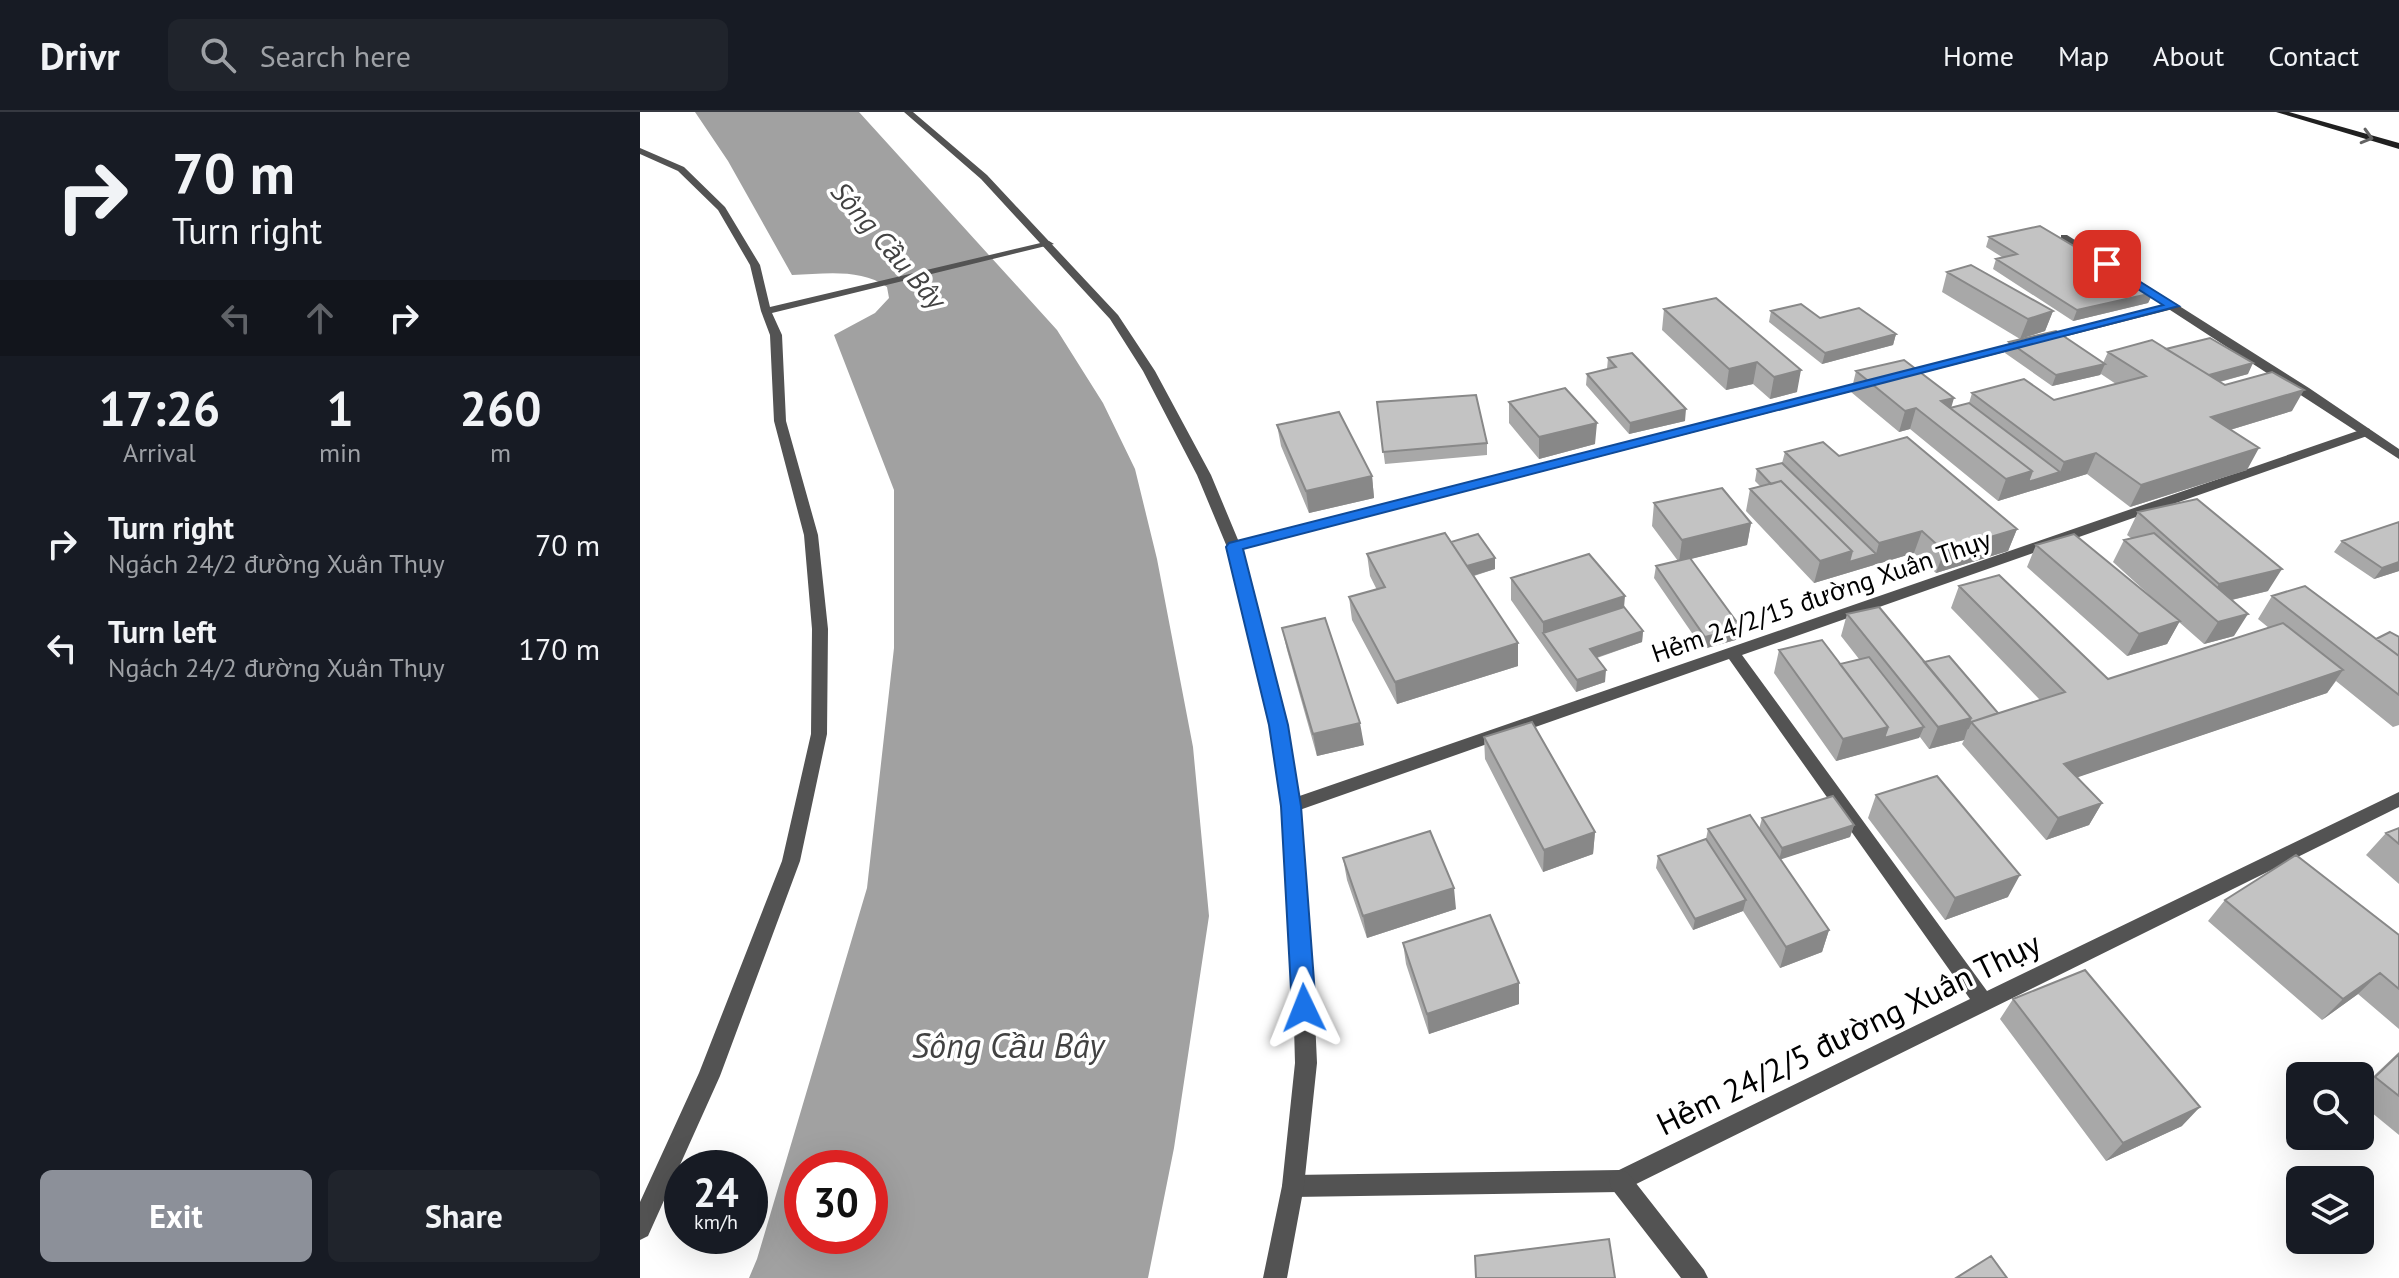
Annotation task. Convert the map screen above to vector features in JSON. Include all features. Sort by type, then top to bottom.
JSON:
[{"type":"main road","points":[[2280,112],[2399,146]]},
{"type":"street","points":[[908,112],[984,177],[1114,317],[1149,371],[1204,475],[1234,547],[1278,725],[1291,806],[1302,954],[1306,1063],[1293,1186],[1275,1278]]},
{"type":"street","points":[[640,151],[681,169],[722,209],[755,265],[766,311],[776,335],[780,421],[811,535],[820,629],[819,734],[791,861],[709,1076],[640,1228]]},
{"type":"street","points":[[2064,237],[2399,455]]},
{"type":"street","points":[[766,311],[1049,244]]},
{"type":"street","points":[[1234,547],[2173,306]]},
{"type":"street","name":"Hẻm 24/2/15 đường Xuân Thụy","points":[[1291,806],[2366,432]]},
{"type":"street","points":[[1732,652],[1983,1001]]},
{"type":"street","name":"Hẻm 24/2/5 đường Xuân Thụy","points":[[1293,1186],[1620,1181],[2399,799]]},
{"type":"street","points":[[1620,1181],[1696,1278]]},
{"type":"water","name":"Sông Cầu Bây","points":[[695,112],[859,112],[1057,330],[1103,403],[1135,469],[1157,559],[1193,747],[1209,916],[1174,1148],[1148,1278],[749,1278],[758,1254],[768,1254],[768,1222],[784,1168],[784,1254],[888,1254],[888,1150],[789,1150],[867,888],[894,648],[894,490],[834,335],[875,313],[889,298],[887,287],[865,277],[829,273],[792,275],[728,161]]},
{"type":"building","points":[[2040,226],[2153,293],[2077,310],[1996,259],[2017,254],[1989,237]]},
{"type":"building","points":[[1971,265],[2053,311],[2028,319],[1947,272]]},
{"type":"building","points":[[1716,298],[1801,370],[1774,377],[1757,362],[1729,369],[1664,309]]},
{"type":"building","points":[[1801,304],[1820,318],[1859,308],[1896,334],[1825,353],[1771,311]]},
{"type":"building","points":[[2056,331],[2105,364],[2056,375],[2009,342]]},
{"type":"building","points":[[2210,338],[2253,363],[2209,375],[2166,349]]},
{"type":"building","points":[[2152,340],[2225,385],[2272,372],[2304,390],[2211,417],[2259,448],[2141,485],[2096,453],[2064,462],[1972,393],[2024,379],[2054,400],[2146,376],[2108,352]]},
{"type":"building","points":[[1632,353],[1686,409],[1630,423],[1587,374],[1616,367],[1608,358]]},
{"type":"building","points":[[1904,360],[1954,398],[1941,401],[2032,471],[2006,479],[1916,408],[1905,411],[1856,371]]},
{"type":"building","points":[[1565,388],[1597,423],[1539,437],[1509,402]]},
{"type":"building","points":[[1476,395],[1487,443],[1383,452],[1377,402]]},
{"type":"building","points":[[1969,403],[2060,472],[2028,482],[2032,471],[1950,408]]},
{"type":"building","points":[[1339,412],[1372,476],[1306,491],[1277,425]]},
{"type":"building","points":[[1907,437],[2017,529],[1944,551],[1922,531],[1879,543],[1785,452],[1823,442],[1839,456]]},
{"type":"building","points":[[1782,463],[1876,554],[1849,562],[1852,551],[1781,481],[1771,484],[1757,469]]},
{"type":"building","points":[[1781,481],[1852,551],[1820,561],[1750,489]]},
{"type":"building","points":[[1722,488],[1751,523],[1682,540],[1654,503]]},
{"type":"building","points":[[2197,499],[2282,569],[2219,584],[2138,512]]},
{"type":"building","points":[[2399,522],[2399,562],[2382,568],[2342,541]]},
{"type":"building","points":[[1445,533],[1518,643],[1395,682],[1349,597],[1385,587],[1367,554]]},
{"type":"building","points":[[2154,533],[2248,614],[2218,622],[2124,540]]},
{"type":"building","points":[[1478,534],[1495,558],[1467,566],[1451,542]]},
{"type":"building","points":[[2074,534],[2180,621],[2139,634],[2036,545]]},
{"type":"building","points":[[1589,554],[1625,596],[1543,622],[1511,578]]},
{"type":"building","points":[[1690,558],[1741,628],[1705,637],[1656,566]]},
{"type":"building","points":[[1999,575],[2108,679],[2283,623],[2343,670],[2064,764],[2102,803],[2058,818],[1971,722],[2065,692],[1959,586]]},
{"type":"building","points":[[2305,586],[2399,656],[2399,695],[2272,596]]},
{"type":"building","points":[[1624,607],[1643,631],[1590,649],[1606,670],[1577,680],[1543,633]]},
{"type":"building","points":[[1879,607],[1971,718],[1938,727],[1847,614]]},
{"type":"building","points":[[1325,618],[1360,723],[1313,734],[1282,628]]},
{"type":"building","points":[[2390,632],[2399,637],[2399,656],[2376,639]]},
{"type":"building","points":[[1822,640],[1888,727],[1843,739],[1779,650]]},
{"type":"building","points":[[1949,656],[1998,713],[1971,722],[1966,729],[1971,718],[1924,662]]},
{"type":"building","points":[[1869,657],[1924,727],[1884,738],[1888,727],[1840,664]]},
{"type":"building","points":[[1532,722],[1595,832],[1544,850],[1484,737]]},
{"type":"building","points":[[1937,776],[2020,875],[1955,898],[1876,795]]},
{"type":"building","points":[[1833,796],[1854,825],[1782,848],[1762,818]]},
{"type":"building","points":[[1750,815],[1829,930],[1786,947],[1708,829]]},
{"type":"building","points":[[2399,828],[2399,844],[2386,833]]},
{"type":"building","points":[[1430,831],[1454,888],[1363,916],[1343,858]]},
{"type":"building","points":[[1706,839],[1746,900],[1695,919],[1658,856]]},
{"type":"building","points":[[2296,855],[2399,935],[2399,989],[2380,973],[2343,999],[2225,900]]},
{"type":"building","points":[[1490,915],[1519,983],[1427,1014],[1403,943]]},
{"type":"building","points":[[2085,970],[2200,1107],[2123,1143],[2013,999]]},
{"type":"building","points":[[2399,1054],[2399,1096],[2375,1077]]},
{"type":"building","points":[[1609,1239],[1615,1278],[1476,1278],[1475,1256]]},
{"type":"building","points":[[1991,1256],[2007,1278],[1956,1278]]},
{"type":"route","points":[[1304,1008],[1291,806],[1278,725],[1234,547],[2173,306],[2107,264]]}]
